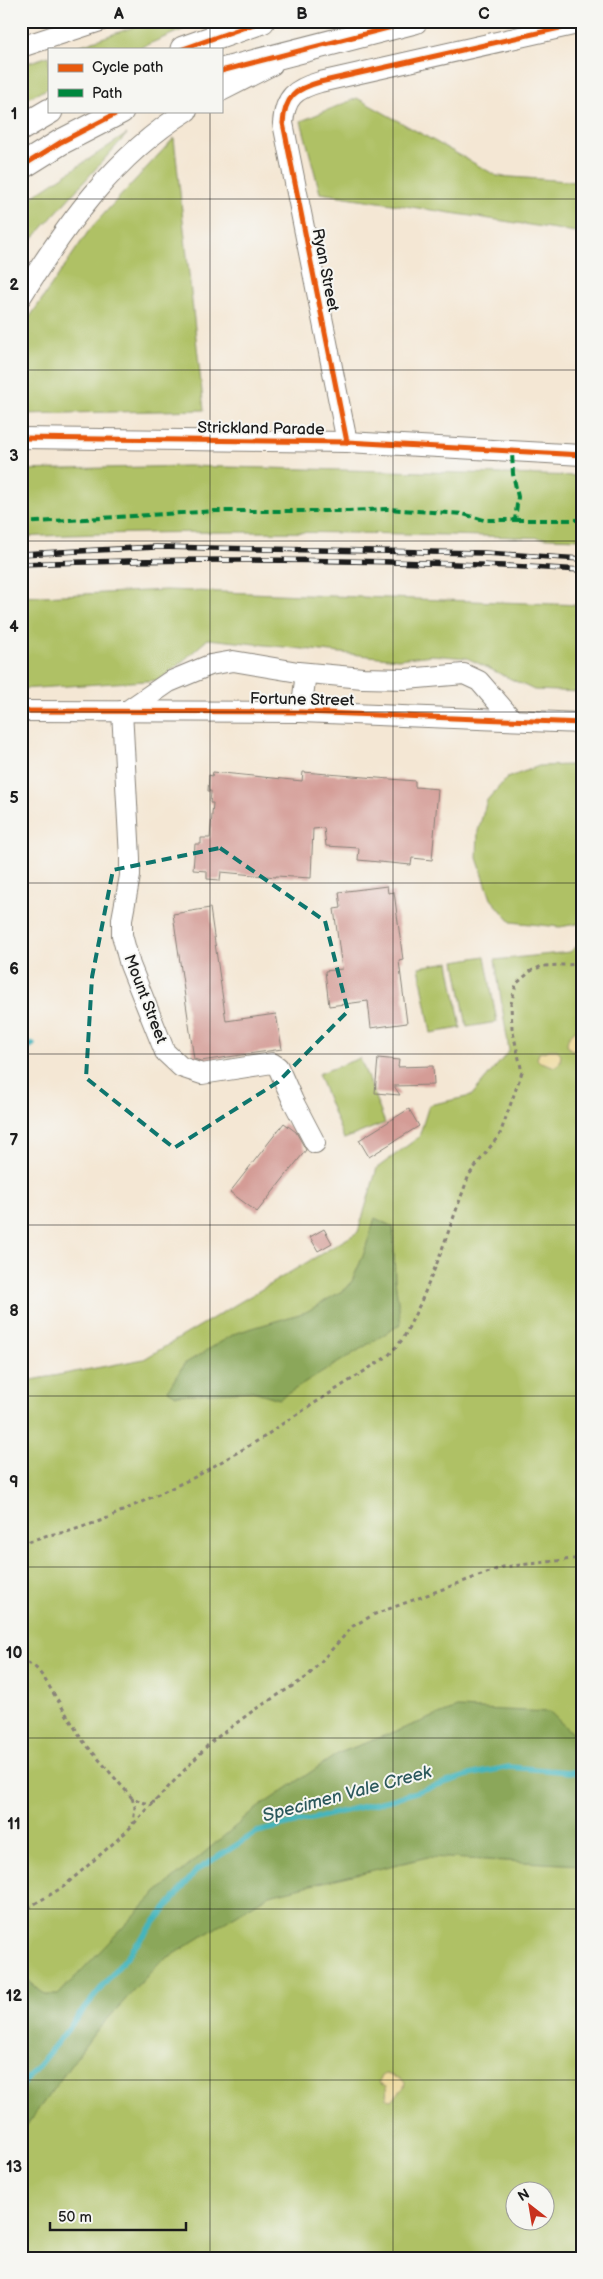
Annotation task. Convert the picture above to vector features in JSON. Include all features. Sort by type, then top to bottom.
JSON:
[{"type":"main road","points":[[186,48],[262,21]]},
{"type":"main road","points":[[222,71],[415,21]]},
{"type":"main road","points":[[21,128],[48,112]]},
{"type":"main road","points":[[21,166],[61,142],[119,112]]},
{"type":"street","points":[[21,48],[100,21]]},
{"type":"street","name":"Ryan Street","points":[[347,442],[283,123],[287,103],[295,92],[320,82],[582,23]]},
{"type":"street","points":[[222,90],[270,66],[329,42]]},
{"type":"street","points":[[21,297],[86,200],[141,145],[186,112]]},
{"type":"street","name":"Strickland Parade","points":[[25,438],[347,442],[582,455]]},
{"type":"street","points":[[124,711],[169,682],[223,661],[233,661],[306,673],[389,680],[464,674],[479,681],[512,719]]},
{"type":"street","points":[[301,712],[306,673]]},
{"type":"street","name":"Fortune Street","points":[[21,711],[301,712],[582,723]]},
{"type":"street","name":"Mount Street","points":[[124,711],[130,876],[122,919],[122,935],[130,965],[160,1042],[169,1056],[181,1067],[202,1074],[272,1063],[278,1067],[293,1101],[315,1142]]},
{"type":"path","points":[[21,1544],[48,1535],[68,1532],[103,1520],[195,1477],[264,1438],[282,1424],[388,1356],[403,1339],[420,1304],[469,1175],[500,1134],[522,1072],[512,1028],[511,1004],[516,984],[531,971],[542,966],[582,964]]},
{"type":"path","points":[[21,1912],[63,1887],[133,1824],[211,1742],[254,1710],[307,1676],[345,1634],[365,1619],[444,1588],[503,1568],[582,1558]]},
{"type":"path","points":[[21,1658],[36,1668],[44,1678],[83,1741],[132,1798],[135,1807],[133,1824]]},
{"type":"path","points":[[132,1798],[145,1803],[155,1802]]},
{"type":"highlighted area","points":[[220,848],[325,921],[348,1011],[278,1082],[174,1148],[86,1078],[92,977],[113,870]]},
{"type":"green space","points":[[151,21],[203,21],[139,48],[73,48]]},
{"type":"green space","points":[[48,56],[48,88],[21,101],[21,65]]},
{"type":"green space","points":[[357,98],[497,176],[582,182],[582,233],[320,193],[301,121]]},
{"type":"green space","points":[[127,134],[25,247],[21,252],[21,204]]},
{"type":"green space","points":[[174,138],[204,410],[21,414],[21,330],[90,229]]},
{"type":"green space","points":[[187,466],[582,476],[582,539],[372,533],[231,532],[21,537],[21,470]]},
{"type":"green space","points":[[166,590],[582,605],[582,692],[534,690],[467,658],[432,655],[398,659],[208,639],[161,680],[21,689],[21,597]]},
{"type":"green space","points":[[571,765],[582,773],[582,923],[560,927],[511,922],[491,899],[477,858],[478,831],[487,800],[507,778],[539,766]]},
{"type":"green space","points":[[582,942],[582,2258],[21,2258],[21,1382],[144,1359],[358,1232],[377,1168],[419,1137],[429,1105],[471,1096],[509,1051],[495,960],[570,952]]},
{"type":"green space","points":[[485,956],[497,1022],[467,1027],[455,961]]},
{"type":"green space","points":[[449,962],[461,1028],[431,1033],[419,967]]},
{"type":"green space","points":[[360,1058],[385,1123],[344,1139],[318,1074]]},
{"type":"green space","points":[[375,1218],[393,1227],[395,1279],[401,1324],[279,1399],[253,1391],[176,1395],[168,1390],[184,1364],[236,1333],[306,1312],[347,1288],[363,1256]]},
{"type":"green space","points":[[457,1708],[550,1712],[582,1743],[582,1865],[428,1857],[269,1895],[159,1963],[93,2035],[21,2133],[21,1974],[45,1995],[58,1995],[154,1895],[256,1809],[339,1753]]},
{"type":"sand","points":[[579,1028],[582,1028],[580,1045],[571,1050],[567,1045],[569,1037]]},
{"type":"sand","points":[[557,1050],[561,1054],[560,1062],[556,1067],[540,1062],[537,1059],[539,1053]]},
{"type":"sand","points":[[386,2074],[402,2079],[405,2083],[404,2087],[392,2100],[387,2099],[386,2086],[379,2083],[382,2076]]},
{"type":"building","points":[[213,772],[302,781],[303,772],[415,781],[415,787],[438,789],[432,860],[412,858],[411,865],[358,860],[359,848],[326,846],[324,828],[313,829],[311,878],[221,872],[220,880],[207,879],[207,871],[193,870],[195,844],[201,844],[201,838],[210,838],[213,803],[210,803],[211,791],[208,791],[209,775],[212,776]]},
{"type":"building","points":[[387,886],[388,893],[394,892],[403,960],[399,961],[407,1023],[371,1028],[368,1001],[329,1006],[325,971],[342,969],[334,909],[341,908],[339,892]]},
{"type":"building","points":[[210,908],[226,1021],[276,1014],[282,1049],[201,1061],[194,1059],[173,914]]},
{"type":"building","points":[[378,1058],[399,1060],[398,1067],[433,1066],[434,1085],[394,1086],[400,1095],[375,1093]]},
{"type":"building","points":[[409,1109],[419,1126],[369,1157],[359,1140]]},
{"type":"building","points":[[284,1123],[296,1132],[306,1150],[257,1212],[230,1192]]},
{"type":"building","points":[[324,1229],[332,1243],[318,1251],[310,1237]]},
{"type":"waterway","points":[[21,1051],[33,1044]]},
{"type":"waterway","name":"Specimen Vale Creek","points":[[21,2087],[197,1870],[257,1832],[394,1799],[469,1775],[509,1767],[582,1773]]},
{"type":"railway","points":[[21,554],[156,547],[485,553],[582,559]]},
{"type":"railway","points":[[21,564],[161,560],[302,560],[442,563],[582,570]]},
{"type":"marked path","points":[[21,523],[215,511],[349,511],[387,509],[463,514],[484,520],[515,520],[518,497],[513,474],[512,451]]},
{"type":"marked path","points":[[515,520],[582,520]]},
{"type":"cycle path","points":[[186,48],[262,21]]},
{"type":"cycle path","points":[[222,71],[415,21]]},
{"type":"cycle path","points":[[347,442],[283,123],[289,100],[298,91],[320,82],[582,23]]},
{"type":"cycle path","points":[[21,167],[61,142],[119,112]]},
{"type":"cycle path","points":[[21,438],[347,442],[582,455]]},
{"type":"cycle path","points":[[21,711],[301,712],[582,723]]}]
